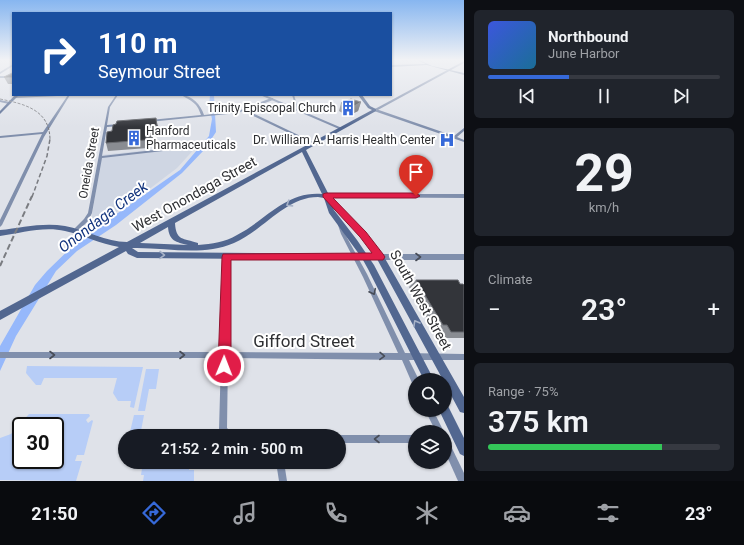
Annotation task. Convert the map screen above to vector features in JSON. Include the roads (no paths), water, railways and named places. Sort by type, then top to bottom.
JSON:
[{"type":"main road","points":[[0,113],[16,96]]},
{"type":"main road","points":[[361,96],[369,107],[375,110]]},
{"type":"main road","name":"West Onondaga Street","points":[[0,316],[375,110]]},
{"type":"main road","name":"South West Street","points":[[303,149],[326,196],[331,211],[365,257],[425,373]]},
{"type":"main road","points":[[0,233],[54,227],[87,234],[126,246],[205,247],[232,242],[286,206],[303,197],[326,196]]},
{"type":"main road","name":"South West Street","points":[[326,196],[363,234],[380,257],[464,408]]},
{"type":"main road","points":[[171,221],[172,233],[176,239],[205,247]]},
{"type":"main road","points":[[126,246],[131,252],[137,255],[226,257],[365,257]]},
{"type":"main road","points":[[448,417],[464,450]]},
{"type":"street","name":"West Onondaga Street","points":[[375,110],[425,82]]},
{"type":"street","points":[[0,225],[45,132],[69,96]]},
{"type":"street","name":"Oneida Street","points":[[75,231],[90,213],[110,105],[116,96]]},
{"type":"street","points":[[184,96],[197,103],[201,108],[203,116]]},
{"type":"street","points":[[264,96],[340,128]]},
{"type":"street","points":[[293,96],[298,110]]},
{"type":"street","points":[[148,122],[219,115],[242,110],[272,99]]},
{"type":"street","points":[[0,101],[9,103]]},
{"type":"street","points":[[242,110],[314,143]]},
{"type":"street","points":[[375,110],[464,141]]},
{"type":"street","points":[[106,126],[127,124]]},
{"type":"street","points":[[454,138],[464,129]]},
{"type":"street","points":[[0,137],[45,132]]},
{"type":"street","points":[[101,157],[172,149]]},
{"type":"street","points":[[326,196],[464,196]]},
{"type":"street","name":"South West Street","points":[[339,222],[343,234],[412,373]]},
{"type":"street","points":[[226,257],[226,429]]},
{"type":"street","points":[[365,257],[464,257]]},
{"type":"street","name":"Gifford Street","points":[[0,355],[464,357]]},
{"type":"street","points":[[346,439],[408,439]]},
{"type":"street","points":[[452,457],[463,481]]},
{"type":"street","points":[[281,469],[283,481]]},
{"type":"railway","points":[[0,99],[27,106],[41,115],[49,130],[50,139]]},
{"type":"railway","points":[[32,197],[47,156],[50,139]]},
{"type":"railway","points":[[0,266],[32,196]]},
{"type":"place","name":"Trinity Episcopal Church","points":[[348,108]]},
{"type":"place","name":"Hanford Pharmaceuticals","points":[[134,138]]},
{"type":"place","name":"Dr. William A. Harris Health Center","points":[[447,140]]},
{"type":"water label","name":"Onondaga Creek","points":[[103,217]]}]
